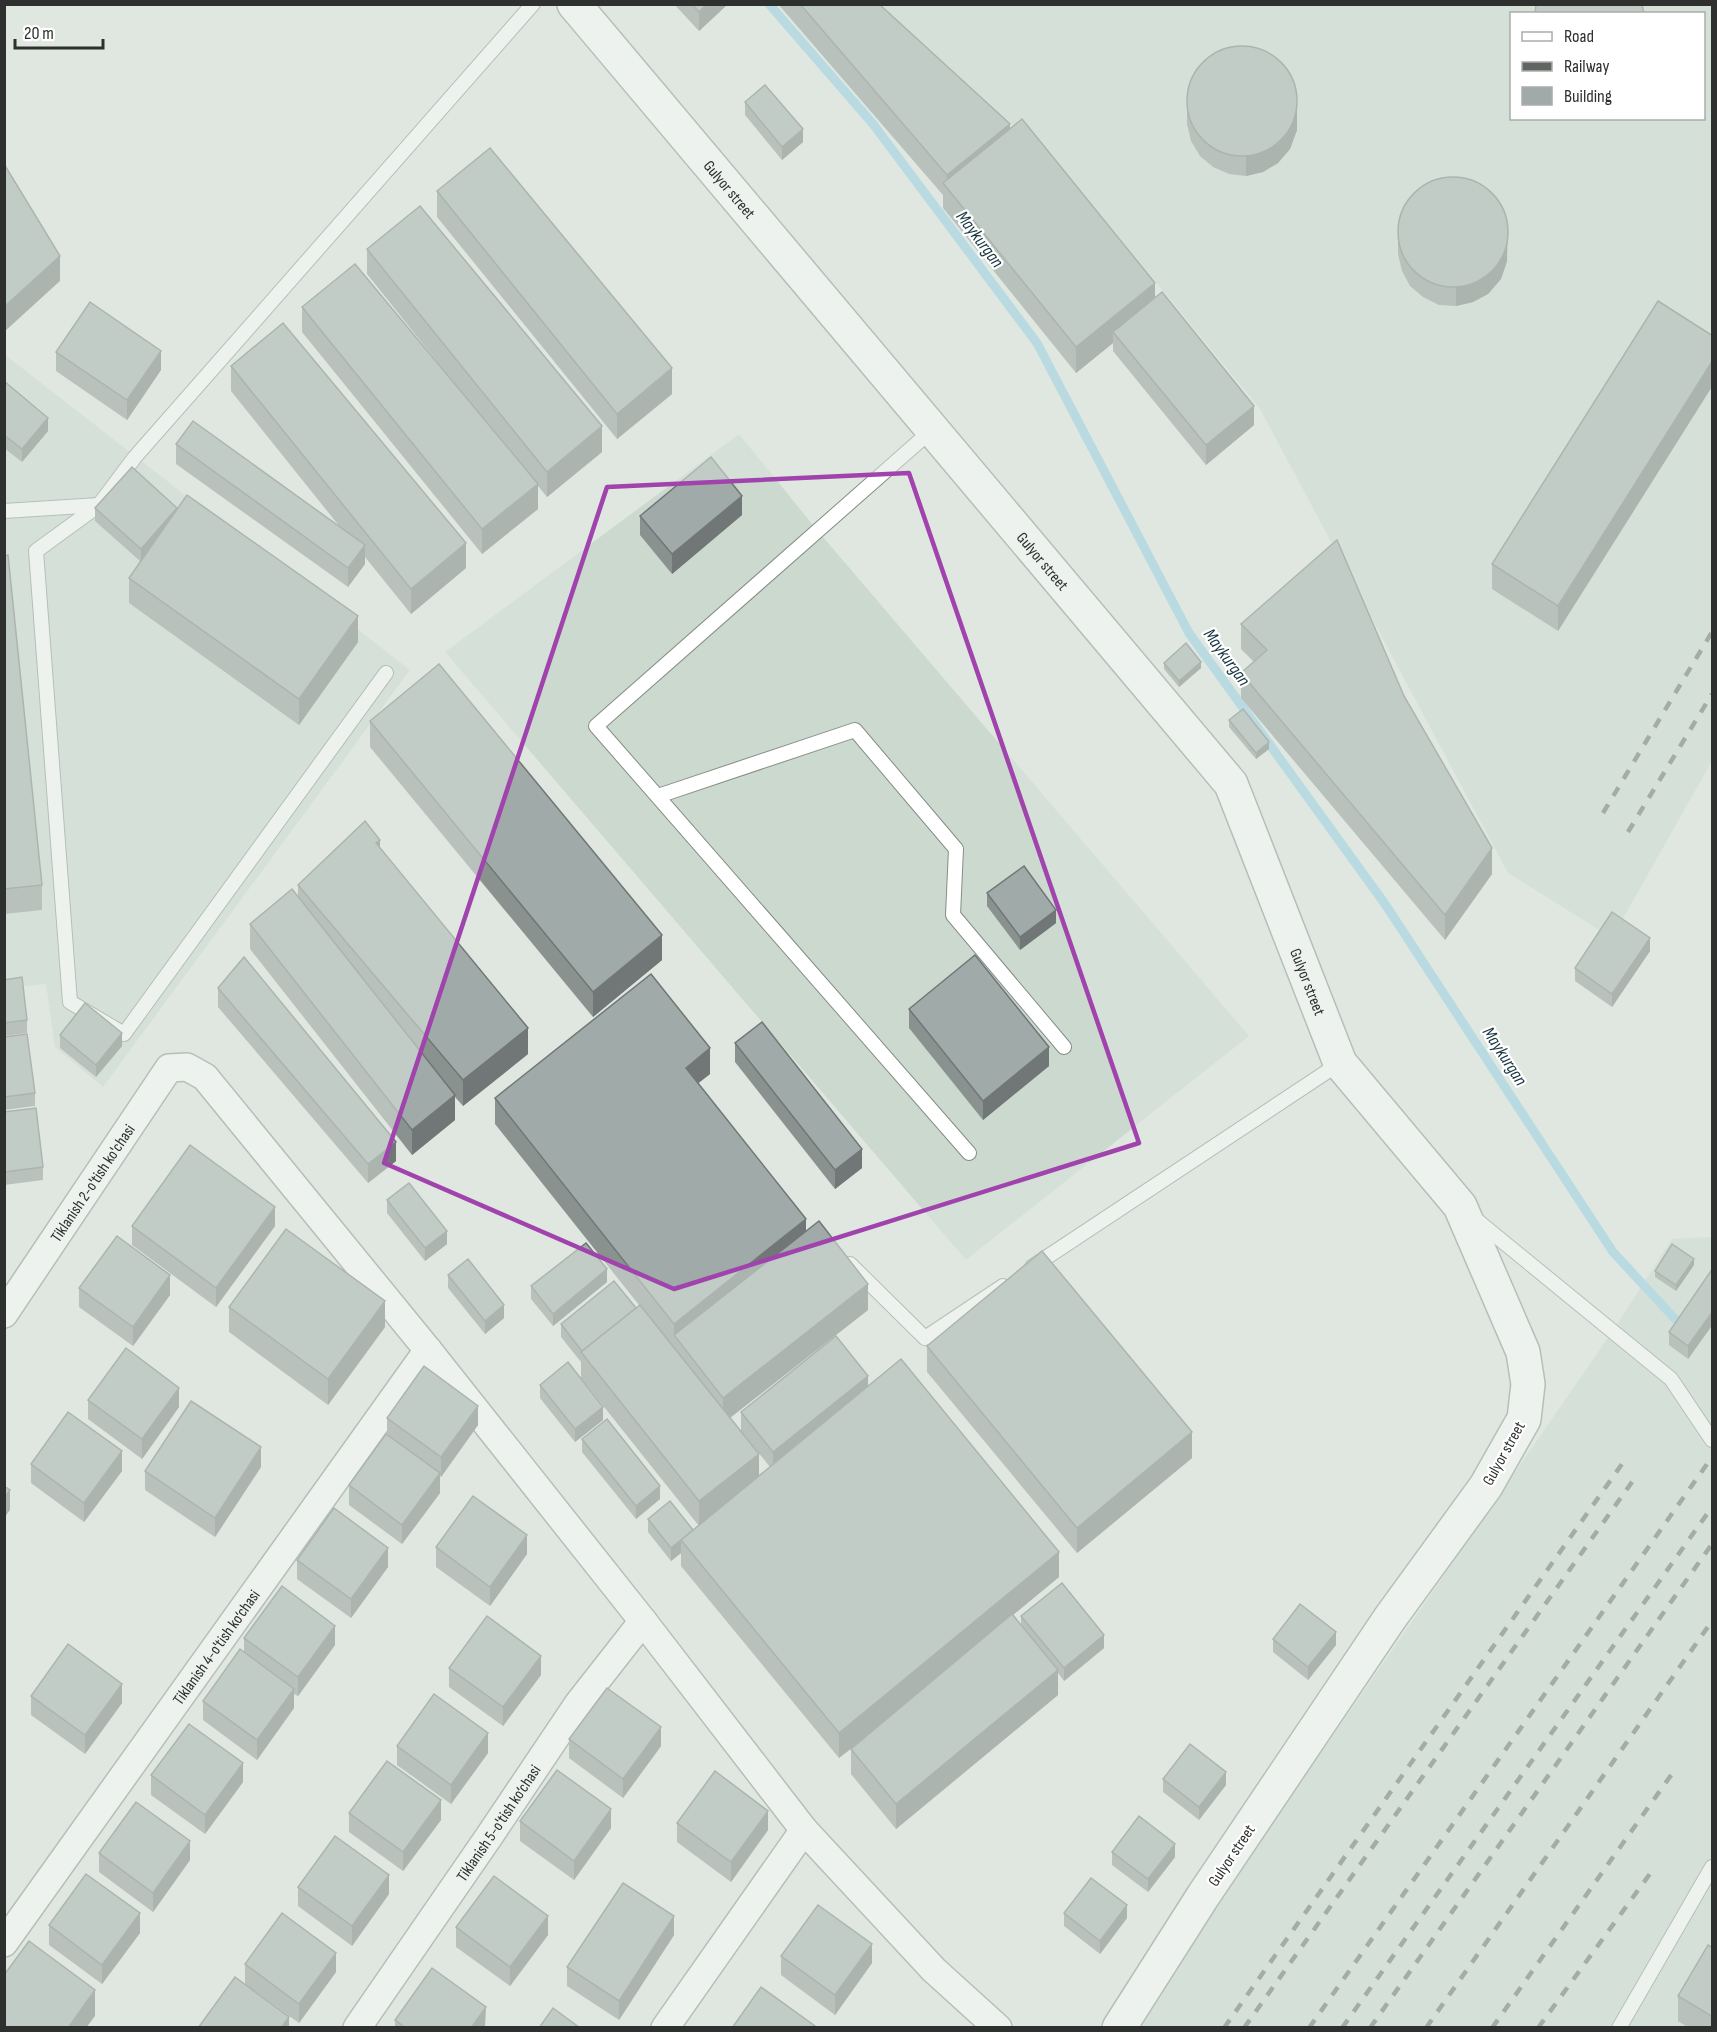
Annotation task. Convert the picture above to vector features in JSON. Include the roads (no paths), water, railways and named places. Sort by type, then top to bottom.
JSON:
[{"type":"street","name":"Gulyor street","points":[[574,4],[1231,784],[1340,1063],[1460,1206],[1523,1352],[1528,1384],[1524,1419],[1486,1486],[1390,1618],[1203,1896],[1119,2028]]},
{"type":"street","name":"Tiklanish 2-o'tish ko'chasi","points":[[4,1314],[169,1068],[187,1067],[205,1077],[428,1350]]},
{"type":"street","points":[[428,1350],[643,1621],[804,1830],[934,1970],[998,2028]]},
{"type":"street","name":"Tiklanish 4-o'tish ko‘chasi","points":[[4,1943],[428,1350]]},
{"type":"street","name":"Tiklanish 5-o'tish ko‘chasi","points":[[357,2028],[578,1704],[643,1621]]},
{"type":"street","points":[[665,2028],[804,1830]]},
{"type":"lane","points":[[386,673],[124,1034],[70,1002],[36,551],[99,505],[135,457],[534,4]]},
{"type":"lane","points":[[932,430],[596,726],[969,1153]]},
{"type":"lane","points":[[4,511],[99,505]]},
{"type":"lane","points":[[658,796],[855,730],[956,849],[953,915],[1064,1047]]},
{"type":"lane","points":[[850,1264],[925,1338],[1340,1063]]},
{"type":"lane","points":[[1460,1206],[1671,1379],[1713,1440]]},
{"type":"lane","points":[[1619,2028],[1713,1867]]},
{"type":"waterway","name":"Maykurgan","points":[[769,4],[873,124],[1037,343],[1189,633],[1385,904],[1613,1252],[1675,1319]]},
{"type":"railway","points":[[1603,813],[1712,632]]},
{"type":"railway","points":[[1628,832],[1712,694]]},
{"type":"railway","points":[[1309,2028],[1712,1457]]},
{"type":"railway","points":[[1224,2028],[1622,1464]]},
{"type":"railway","points":[[1244,2028],[1637,1475]]},
{"type":"railway","points":[[1342,2028],[1712,1507]]},
{"type":"railway","points":[[1370,2028],[1712,1544]]},
{"type":"railway","points":[[1426,2028],[1712,1621]]},
{"type":"railway","points":[[1492,2028],[1674,1771]]},
{"type":"railway","points":[[1538,2028],[1652,1871]]}]
